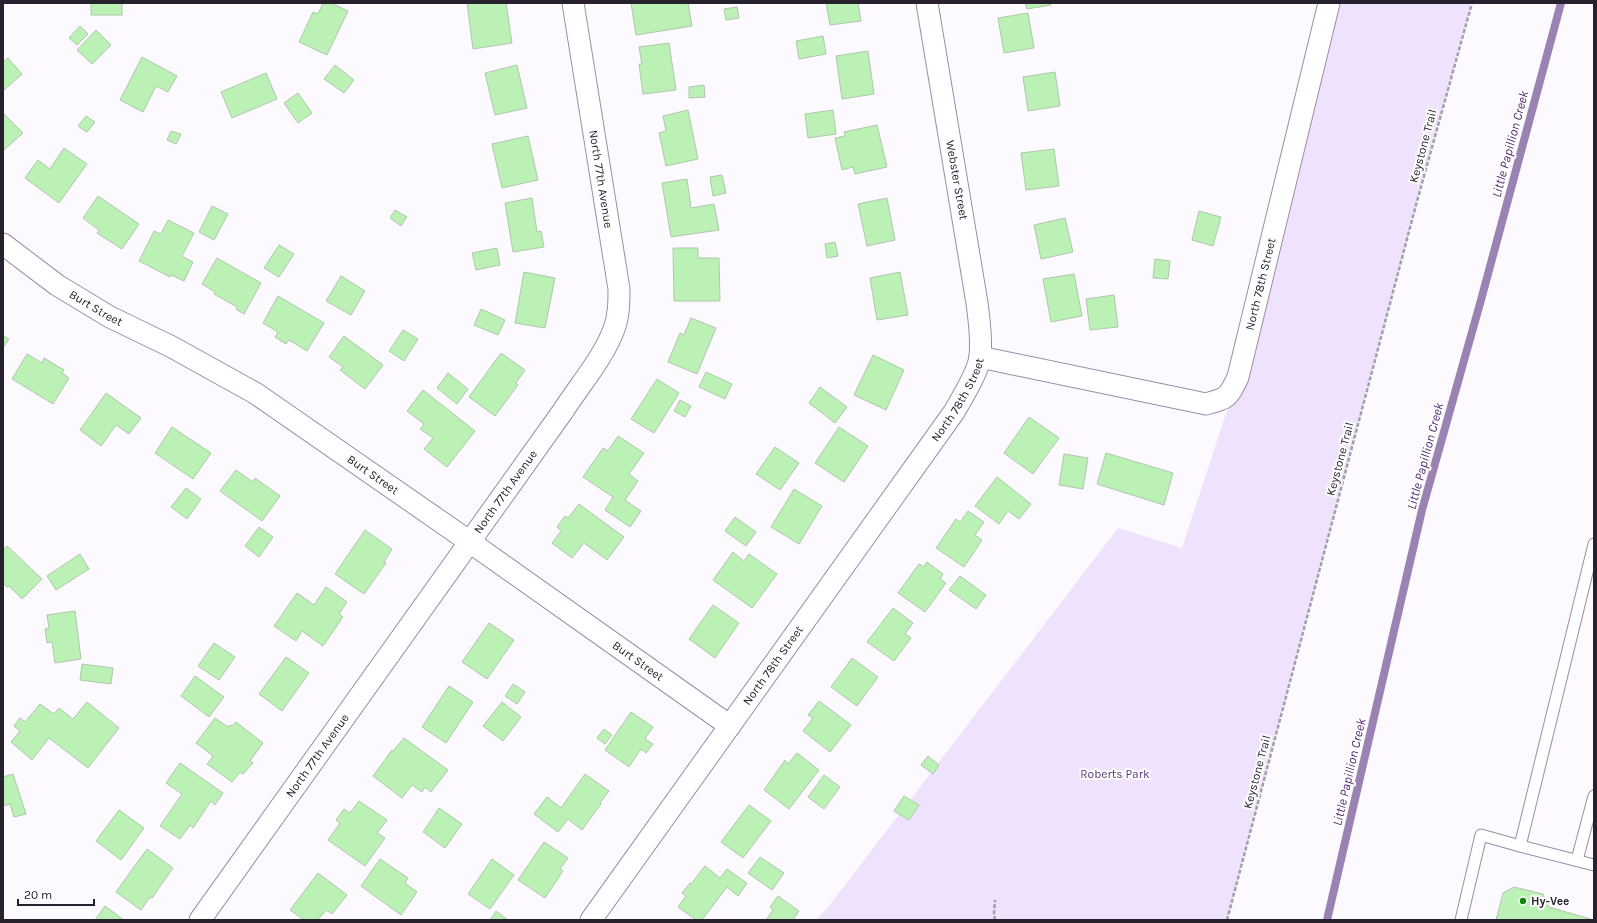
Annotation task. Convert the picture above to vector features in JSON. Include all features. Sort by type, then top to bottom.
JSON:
[{"type":"street","name":"North 77th Avenue","points":[[200,920],[563,411],[606,347],[615,328],[619,309],[619,289],[573,3]]},
{"type":"street","name":"Webster Street","points":[[927,3],[977,302],[980,329],[980,357]]},
{"type":"street","name":"North 78th Street","points":[[591,920],[954,412],[969,386],[980,357],[1206,404],[1222,400],[1229,396],[1238,377],[1329,3]]},
{"type":"street","name":"Burt Street","points":[[3,244],[57,285],[110,317],[172,347],[255,393],[470,542],[730,726]]},
{"type":"lane","points":[[1520,846],[1594,544]]},
{"type":"lane","points":[[1577,860],[1594,796]]},
{"type":"lane","points":[[1461,920],[1481,835],[1594,864]]},
{"type":"path","name":"Keystone Trail","points":[[1227,920],[1416,205],[1472,3]]},
{"type":"path","points":[[995,920],[994,913],[996,900]]},
{"type":"green space","name":"Roberts Park","points":[[1329,3],[1472,3],[1416,205],[1227,920],[816,920],[829,906],[1118,528],[1182,548],[1238,377]]},
{"type":"building","points":[[91,3],[122,3],[122,15],[91,15]]},
{"type":"building","points":[[323,3],[331,3],[348,11],[327,55],[299,42],[313,12],[318,14]]},
{"type":"building","points":[[467,3],[506,3],[512,43],[473,49]]},
{"type":"building","points":[[631,3],[688,3],[692,26],[636,35]]},
{"type":"building","points":[[826,3],[858,3],[861,21],[830,25]]},
{"type":"building","points":[[1025,3],[1050,3],[1051,5],[1027,9]]},
{"type":"building","points":[[737,7],[739,18],[726,20],[724,9]]},
{"type":"building","points":[[1028,13],[1034,48],[1004,53],[998,18]]},
{"type":"building","points":[[80,26],[88,34],[77,45],[69,38]]},
{"type":"building","points":[[96,30],[111,45],[92,64],[77,50]]},
{"type":"building","points":[[823,36],[826,54],[799,59],[796,41]]},
{"type":"building","points":[[669,43],[676,90],[643,94],[639,64],[642,64],[639,47]]},
{"type":"building","points":[[868,51],[874,94],[842,99],[836,56]]},
{"type":"building","points":[[142,57],[177,76],[168,92],[156,86],[143,112],[120,100]]},
{"type":"building","points":[[8,58],[22,74],[3,91],[3,62]]},
{"type":"building","points":[[335,65],[354,80],[344,93],[324,79]]},
{"type":"building","points":[[517,65],[527,108],[495,115],[485,73]]},
{"type":"building","points":[[1055,72],[1060,106],[1028,111],[1023,77]]},
{"type":"building","points":[[266,73],[277,99],[232,118],[221,92]]},
{"type":"building","points":[[704,85],[705,97],[689,98],[689,87]]},
{"type":"building","points":[[298,93],[312,113],[298,123],[284,103]]},
{"type":"building","points":[[688,110],[698,159],[666,166],[659,133],[666,131],[663,116]]},
{"type":"building","points":[[833,110],[836,134],[808,138],[805,114]]},
{"type":"building","points":[[3,113],[23,133],[4,150],[3,149]]},
{"type":"building","points":[[86,116],[95,122],[87,132],[78,126]]},
{"type":"building","points":[[877,125],[887,167],[855,174],[853,167],[842,170],[835,138],[845,136],[844,132]]},
{"type":"building","points":[[171,131],[181,134],[176,144],[167,140]]},
{"type":"building","points":[[528,136],[538,180],[502,188],[492,144]]},
{"type":"building","points":[[64,148],[87,164],[59,203],[25,178],[38,160],[50,169]]},
{"type":"building","points":[[1054,149],[1059,186],[1026,190],[1021,153]]},
{"type":"building","points":[[722,175],[726,193],[713,196],[710,177]]},
{"type":"building","points":[[687,179],[691,208],[714,204],[719,230],[671,237],[662,183]]},
{"type":"building","points":[[98,196],[139,224],[122,249],[97,233],[99,230],[83,218]]},
{"type":"building","points":[[532,198],[537,232],[541,231],[544,247],[513,252],[505,203]]},
{"type":"building","points":[[887,198],[895,240],[867,246],[858,204]]},
{"type":"building","points":[[212,206],[228,214],[214,240],[199,232]]},
{"type":"building","points":[[395,210],[407,217],[401,226],[390,218]]},
{"type":"building","points":[[1199,211],[1221,217],[1213,246],[1192,240]]},
{"type":"building","points":[[1065,218],[1073,252],[1041,259],[1034,225]]},
{"type":"building","points":[[168,220],[194,233],[182,256],[193,262],[184,281],[171,275],[170,277],[139,261],[154,231],[161,234]]},
{"type":"building","points":[[835,242],[838,256],[827,258],[825,244]]},
{"type":"building","points":[[279,245],[294,254],[279,277],[264,268]]},
{"type":"building","points":[[497,248],[500,265],[476,270],[472,253]]},
{"type":"building","points":[[673,248],[698,248],[698,258],[719,258],[720,301],[674,301]]},
{"type":"building","points":[[217,258],[261,283],[244,314],[236,309],[237,307],[214,294],[215,292],[202,284]]},
{"type":"building","points":[[1155,259],[1170,261],[1168,279],[1153,278]]},
{"type":"building","points":[[524,272],[555,278],[545,328],[515,323]]},
{"type":"building","points":[[900,272],[908,315],[877,320],[870,278]]},
{"type":"building","points":[[1074,274],[1082,316],[1051,322],[1043,279]]},
{"type":"building","points":[[341,276],[365,291],[351,315],[326,301]]},
{"type":"building","points":[[1114,295],[1118,327],[1090,330],[1086,299]]},
{"type":"building","points":[[278,296],[324,323],[307,351],[289,340],[286,344],[275,337],[278,332],[263,323]]},
{"type":"building","points":[[481,309],[505,320],[498,335],[474,325]]},
{"type":"building","points":[[691,318],[716,328],[697,374],[668,362],[680,333],[684,335]]},
{"type":"building","points":[[403,330],[418,339],[404,361],[389,351]]},
{"type":"building","points":[[3,336],[9,339],[3,348]]},
{"type":"building","points":[[344,336],[383,365],[365,389],[340,370],[343,367],[329,357]]},
{"type":"building","points":[[501,353],[525,370],[516,383],[518,385],[495,416],[469,397]]},
{"type":"building","points":[[27,354],[42,363],[44,358],[64,370],[62,373],[69,378],[53,404],[12,379]]},
{"type":"building","points":[[873,355],[904,370],[886,410],[854,395]]},
{"type":"building","points":[[706,372],[732,384],[725,399],[699,387]]},
{"type":"building","points":[[448,373],[468,389],[457,404],[437,388]]},
{"type":"building","points":[[657,379],[679,393],[654,433],[631,419]]},
{"type":"building","points":[[820,387],[847,407],[835,423],[809,403]]},
{"type":"building","points":[[423,390],[475,431],[447,467],[424,449],[433,438],[420,429],[424,424],[407,411]]},
{"type":"building","points":[[106,393],[141,418],[129,434],[116,425],[101,446],[80,430]]},
{"type":"building","points":[[680,400],[691,406],[685,417],[674,411]]},
{"type":"building","points":[[1029,417],[1059,438],[1033,474],[1004,453]]},
{"type":"building","points":[[172,427],[211,453],[193,479],[155,453]]},
{"type":"building","points":[[839,427],[868,446],[844,482],[815,463]]},
{"type":"building","points":[[618,436],[644,453],[629,474],[638,481],[625,500],[641,511],[630,527],[605,510],[613,497],[583,477],[603,448],[608,451]]},
{"type":"building","points":[[775,447],[799,463],[780,490],[756,474]]},
{"type":"building","points":[[1106,453],[1173,473],[1164,505],[1097,484]]},
{"type":"building","points":[[1064,454],[1088,458],[1083,489],[1059,485]]},
{"type":"building","points":[[236,470],[253,482],[255,478],[280,496],[262,521],[220,491]]},
{"type":"building","points":[[997,477],[1031,504],[1019,519],[1008,511],[999,524],[975,506]]},
{"type":"building","points":[[186,488],[201,499],[187,519],[171,507]]},
{"type":"building","points":[[794,489],[822,506],[799,544],[771,527]]},
{"type":"building","points":[[579,504],[624,537],[607,560],[584,543],[572,558],[552,543],[561,531],[557,527],[565,516],[568,518]]},
{"type":"building","points":[[968,511],[984,522],[975,535],[982,540],[964,567],[936,548],[956,519],[960,522]]},
{"type":"building","points":[[735,517],[756,532],[746,546],[725,531]]},
{"type":"building","points":[[259,527],[273,537],[259,557],[245,546]]},
{"type":"building","points":[[365,530],[392,549],[384,562],[386,563],[364,594],[335,574]]},
{"type":"building","points":[[7,546],[42,579],[22,599],[9,586],[7,587],[3,583],[3,550]]},
{"type":"building","points":[[733,552],[744,561],[749,554],[777,574],[752,608],[713,580]]},
{"type":"building","points":[[80,554],[89,569],[56,590],[47,576]]},
{"type":"building","points":[[927,562],[943,574],[940,579],[946,583],[925,612],[898,593],[919,564],[924,567]]},
{"type":"building","points":[[960,576],[986,595],[976,609],[949,590]]},
{"type":"building","points":[[326,587],[347,602],[339,614],[343,617],[323,646],[302,631],[296,641],[274,626],[297,593],[314,605]]},
{"type":"building","points":[[713,605],[739,623],[715,658],[689,639]]},
{"type":"building","points":[[893,608],[913,623],[905,634],[911,638],[894,661],[867,642]]},
{"type":"building","points":[[75,611],[81,659],[55,663],[52,642],[47,643],[45,629],[49,628],[47,615]]},
{"type":"building","points":[[489,623],[514,640],[487,679],[462,662]]},
{"type":"building","points":[[214,643],[235,657],[219,680],[198,666]]},
{"type":"building","points":[[286,657],[309,673],[282,711],[259,694]]},
{"type":"building","points":[[852,658],[878,677],[857,706],[831,687]]},
{"type":"building","points":[[82,664],[113,668],[111,684],[80,680]]},
{"type":"building","points":[[195,676],[224,697],[209,717],[181,696]]},
{"type":"building","points":[[513,684],[525,692],[517,704],[505,696]]},
{"type":"building","points":[[449,686],[473,702],[446,743],[422,727]]},
{"type":"building","points":[[819,701],[851,725],[830,752],[803,731],[813,718],[808,715]]},
{"type":"building","points":[[87,702],[119,728],[88,768],[49,738],[32,760],[11,742],[20,731],[14,726],[20,718],[25,722],[40,704],[54,714],[59,708],[73,719]]},
{"type":"building","points":[[502,702],[521,717],[503,741],[483,726]]},
{"type":"building","points":[[631,712],[653,727],[645,739],[653,744],[646,753],[641,749],[629,767],[605,750]]},
{"type":"building","points":[[215,718],[228,727],[230,725],[232,726],[236,722],[263,743],[250,761],[253,763],[243,774],[240,772],[232,782],[207,764],[213,756],[196,743]]},
{"type":"building","points":[[604,729],[612,735],[605,744],[597,738]]},
{"type":"building","points":[[404,738],[448,770],[431,792],[425,787],[422,792],[412,785],[402,798],[373,776],[392,750],[393,751]]},
{"type":"building","points":[[797,753],[819,770],[789,809],[764,790],[785,760],[788,764]]},
{"type":"building","points":[[928,756],[939,765],[933,774],[921,765]]},
{"type":"building","points":[[180,763],[223,793],[215,805],[211,801],[193,828],[190,825],[180,839],[160,826],[182,794],[166,783]]},
{"type":"building","points":[[13,774],[26,814],[14,817],[10,804],[3,806],[3,777]]},
{"type":"building","points":[[585,774],[609,791],[582,830],[568,819],[558,832],[534,814],[547,797],[561,808]]},
{"type":"building","points":[[824,775],[840,787],[824,809],[808,797]]},
{"type":"building","points":[[904,796],[919,805],[909,820],[894,811]]},
{"type":"building","points":[[359,801],[387,820],[377,833],[385,838],[365,866],[328,840],[340,823],[336,820],[344,809],[350,813]]},
{"type":"building","points":[[749,805],[771,821],[743,858],[721,842]]},
{"type":"building","points":[[439,808],[462,824],[445,848],[423,832]]},
{"type":"building","points":[[119,810],[144,828],[121,860],[96,841]]},
{"type":"building","points":[[544,842],[568,858],[560,869],[563,871],[545,898],[518,880]]},
{"type":"building","points":[[147,849],[173,868],[152,898],[150,897],[141,910],[116,892]]},
{"type":"building","points":[[760,857],[784,873],[772,890],[748,873]]},
{"type":"building","points":[[380,859],[408,878],[405,883],[417,892],[401,915],[361,886]]},
{"type":"building","points":[[492,859],[514,875],[490,909],[468,894]]},
{"type":"building","points":[[705,866],[720,878],[727,869],[747,883],[738,896],[727,887],[702,920],[696,920],[678,907],[686,896],[682,893]]},
{"type":"building","points":[[318,873],[347,895],[332,914],[326,910],[318,920],[304,920],[290,910]]},
{"type":"building","name":"Hy-Vee","points":[[1514,887],[1543,894],[1549,907],[1594,920],[1496,920],[1503,893]]},
{"type":"building","points":[[778,896],[799,911],[793,920],[766,920],[773,910],[770,907]]},
{"type":"building","points":[[105,906],[124,920],[95,920]]},
{"type":"building","points":[[496,911],[508,920],[490,920]]},
{"type":"waterway","name":"Little Papillion Creek","points":[[1327,920],[1422,510],[1481,300],[1561,3]]},
{"type":"place","name":"Hy-Vee","points":[[1523,901]]}]
